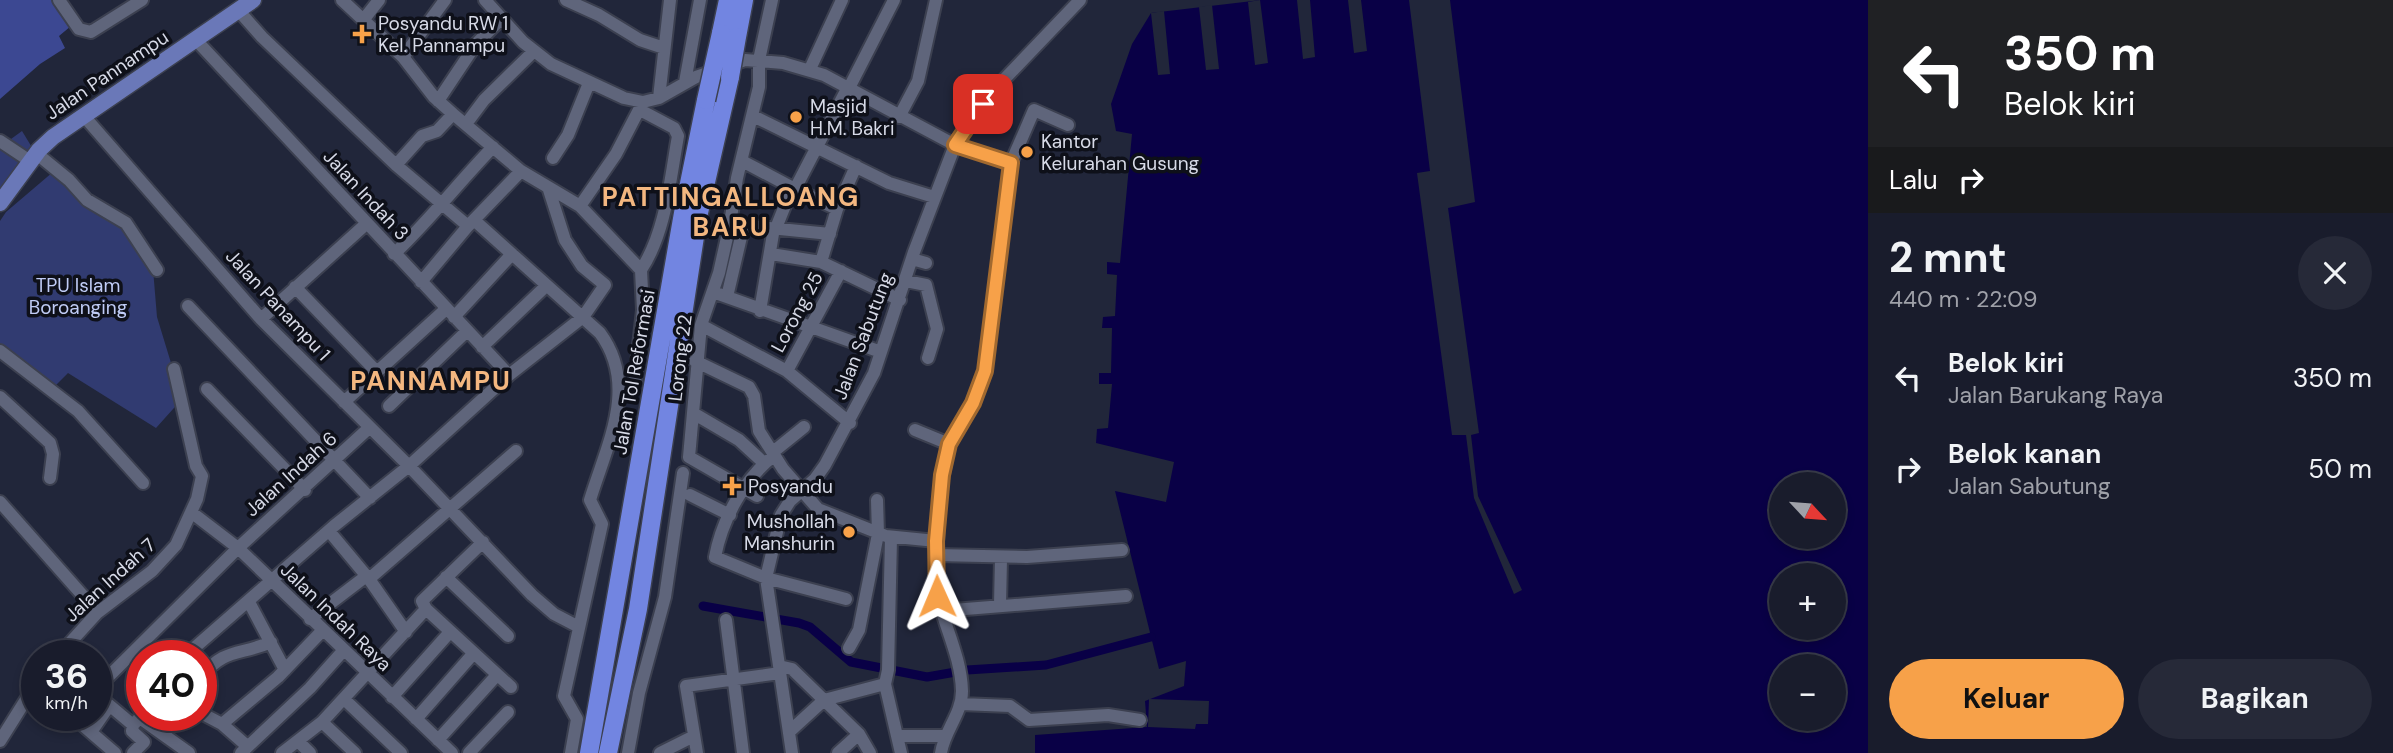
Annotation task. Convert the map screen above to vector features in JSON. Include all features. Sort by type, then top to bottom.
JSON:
[{"type":"highway","name":"Jalan Tol Reformasi","points":[[608,753],[638,609],[698,217],[730,77],[728,0]]},
{"type":"highway","name":"Jalan Tol Reformasi","points":[[589,753],[683,213],[706,100],[744,0]]},
{"type":"main road","name":"Jalan Pannampu","points":[[0,203],[33,157],[83,115],[246,4]]},
{"type":"street","points":[[59,0],[79,29],[91,32],[142,0]]},
{"type":"street","points":[[342,0],[403,57],[438,101],[521,171],[580,206],[641,270]]},
{"type":"street","points":[[364,19],[379,0]]},
{"type":"street","points":[[403,57],[445,0]]},
{"type":"street","points":[[566,0],[599,15],[644,42],[664,48]]},
{"type":"street","points":[[659,98],[670,0]]},
{"type":"street","points":[[685,82],[700,0]]},
{"type":"street","name":"Lorong 22","points":[[748,495],[689,457],[695,362],[701,325],[737,224],[741,162],[760,87],[759,60],[772,0]]},
{"type":"street","points":[[810,69],[842,0]]},
{"type":"street","points":[[760,310],[775,228],[894,0]]},
{"type":"street","points":[[899,117],[918,81],[936,0]]},
{"type":"street","name":"Jalan Sabutung","points":[[792,753],[765,578],[781,515],[800,491],[821,472],[850,423],[881,352],[934,197],[955,145],[999,84],[1080,0]]},
{"type":"street","points":[[489,1],[534,51],[559,69],[641,106],[674,128],[678,136],[660,226],[653,251],[641,270],[643,310],[635,381]]},
{"type":"street","points":[[246,4],[270,44],[396,165],[440,204],[512,254],[600,333],[613,354],[621,396],[590,500],[591,507],[602,522],[577,626],[564,696],[577,719],[571,753]]},
{"type":"street","points":[[438,101],[475,44],[502,18]]},
{"type":"street","name":"Jalan Indah 3","points":[[196,40],[509,375]]},
{"type":"street","points":[[466,124],[484,100],[534,51]]},
{"type":"street","points":[[580,206],[609,165],[641,106],[685,82],[745,60],[810,69],[955,145],[1011,163]]},
{"type":"street","points":[[553,158],[568,135],[589,83]]},
{"type":"street","points":[[941,753],[961,705],[960,673],[941,611],[935,580],[940,490],[949,444],[973,403],[985,371],[1011,163],[1034,110],[1068,124]]},
{"type":"street","points":[[396,165],[422,136],[437,131],[453,114]]},
{"type":"street","name":"Jalan Panampu 1","points":[[83,115],[261,319],[409,466],[538,600],[577,626]]},
{"type":"street","points":[[753,116],[889,183],[934,197]]},
{"type":"street","points":[[0,141],[33,157],[69,180],[87,200],[123,220],[157,270]]},
{"type":"street","points":[[394,254],[424,228],[440,204],[493,147]]},
{"type":"street","points":[[741,162],[837,209]]},
{"type":"street","points":[[821,262],[837,209],[856,166]]},
{"type":"street","points":[[421,282],[471,223],[521,171]]},
{"type":"street","points":[[204,640],[273,582],[328,531],[409,466],[509,375],[583,317],[605,285],[582,266],[565,240],[550,190]]},
{"type":"street","points":[[261,319],[366,224]]},
{"type":"street","points":[[727,297],[737,224],[830,234]]},
{"type":"street","points":[[344,402],[450,313],[512,254]]},
{"type":"street","points":[[771,254],[821,262],[900,300]]},
{"type":"street","points":[[912,259],[926,264]]},
{"type":"street","name":"Lorong 25","points":[[787,371],[841,271]]},
{"type":"street","points":[[906,281],[926,285],[937,329],[928,358]]},
{"type":"street","points":[[482,347],[547,286]]},
{"type":"street","points":[[295,287],[377,372]]},
{"type":"street","points":[[713,292],[881,352]]},
{"type":"street","points":[[188,306],[370,498]]},
{"type":"street","points":[[701,325],[787,371],[850,423]]},
{"type":"street","points":[[388,406],[467,331]]},
{"type":"street","points":[[0,351],[78,411],[143,483]]},
{"type":"street","points":[[695,362],[749,387],[754,396],[756,425],[800,491],[825,513],[885,536],[936,541]]},
{"type":"street","name":"Jalan Indah 7","points":[[73,640],[106,604],[160,563],[176,545],[191,512],[202,477],[196,466],[174,369]]},
{"type":"street","points":[[207,389],[305,490]]},
{"type":"street","points":[[0,397],[50,443],[53,454],[50,478]]},
{"type":"street","points":[[693,413],[739,440],[764,463]]},
{"type":"street","points":[[804,427],[772,451],[748,495],[730,515],[715,555],[720,561],[765,578],[846,599]]},
{"type":"street","name":"Jalan Indah 6","points":[[112,672],[238,548],[285,504],[305,490],[369,428]]},
{"type":"street","points":[[915,430],[949,444]]},
{"type":"street","points":[[310,619],[367,578],[516,451]]},
{"type":"street","points":[[628,753],[639,693],[665,597],[683,473]]},
{"type":"street","points":[[690,495],[730,515]]},
{"type":"street","points":[[877,500],[885,536],[888,670],[885,684],[901,753]]},
{"type":"street","points":[[0,502],[93,606]]},
{"type":"street","name":"Jalan Indah Raya","points":[[191,512],[238,548],[452,753]]},
{"type":"street","points":[[328,531],[367,578],[406,632]]},
{"type":"street","points":[[849,648],[859,630],[885,536]]},
{"type":"street","points":[[483,542],[423,599],[426,609],[510,688]]},
{"type":"street","points":[[936,555],[1001,558],[1122,550]]},
{"type":"street","points":[[1000,605],[1001,558]]},
{"type":"street","points":[[446,578],[508,636]]},
{"type":"street","points":[[941,611],[1126,596]]},
{"type":"street","points":[[249,601],[285,670]]},
{"type":"street","points":[[282,753],[322,722],[426,609]]},
{"type":"street","points":[[726,620],[743,753]]},
{"type":"street","points":[[222,724],[285,670],[322,631]]},
{"type":"street","points":[[392,696],[450,632]]},
{"type":"street","points":[[217,661],[233,652],[248,652],[271,642]]},
{"type":"street","points":[[217,721],[244,750],[310,688],[343,651]]},
{"type":"street","points":[[416,719],[473,654]]},
{"type":"street","points":[[697,753],[687,686],[792,669],[859,734],[870,753]]},
{"type":"street","points":[[438,740],[496,676]]},
{"type":"street","points":[[789,732],[824,700],[885,684]]},
{"type":"street","points":[[344,699],[401,753]]},
{"type":"street","points":[[961,705],[1010,706],[1029,720],[1108,715],[1140,720]]},
{"type":"street","points":[[0,741],[21,708]]},
{"type":"street","points":[[469,753],[508,712]]},
{"type":"street","points":[[322,722],[355,753]]},
{"type":"street","points":[[132,731],[144,742],[134,753]]},
{"type":"street","points":[[156,731],[189,753]]},
{"type":"street","points":[[91,732],[116,753]]},
{"type":"street","points":[[838,753],[859,734]]},
{"type":"street","points":[[660,753],[694,736]]},
{"type":"street","points":[[897,736],[946,736]]},
{"type":"street","points":[[298,741],[310,753]]},
{"type":"green space","points":[[22,131],[33,149],[0,194],[0,137],[11,139]]},
{"type":"green space","name":"TPU Islam Boroanging","points":[[60,166],[88,203],[125,223],[153,269],[157,317],[182,399],[156,428],[68,373],[53,388],[0,349],[0,221],[6,212]]},
{"type":"shaded area","points":[[0,0],[52,0],[71,26],[59,36],[65,48],[40,64],[0,99]]},
{"type":"shaded area","points":[[1261,0],[1409,0],[1430,171],[1417,173],[1452,435],[1466,435],[1474,498],[1514,594],[1522,590],[1478,496],[1471,435],[1479,433],[1448,208],[1475,202],[1450,0],[1868,0],[1868,753],[1035,753],[1035,735],[1147,727],[1145,701],[1184,686],[1186,661],[1159,669],[1115,491],[1166,502],[1174,462],[1096,443],[1097,429],[1108,428],[1112,384],[1099,384],[1099,373],[1111,373],[1112,328],[1102,328],[1103,317],[1115,316],[1117,275],[1107,274],[1107,262],[1120,263],[1132,134],[1116,131],[1111,104],[1132,44],[1151,13]]},
{"type":"pier","points":[[1260,0],[1268,63],[1255,65],[1248,2]]},
{"type":"pier","points":[[1297,0],[1310,0],[1315,57],[1303,59]]},
{"type":"pier","points":[[1348,0],[1361,0],[1367,51],[1354,53]]},
{"type":"pier","points":[[1212,5],[1219,69],[1206,70],[1199,7]]},
{"type":"pier","points":[[1164,11],[1170,74],[1158,75],[1151,13]]},
{"type":"pier","points":[[1149,699],[1209,701],[1208,724],[1196,724],[1195,729],[1148,727]]},
{"type":"waterway","points":[[703,606],[799,623],[810,627],[851,662],[927,677],[967,670],[1046,665],[1151,637]]},
{"type":"place","name":"Posyandu RW 1 Kel. Pannampu","points":[[362,34]]},
{"type":"place","name":"Masjid H.M. Bakri","points":[[796,117]]},
{"type":"place","name":"Kantor Kelurahan Gusung","points":[[1027,152]]},
{"type":"place","name":"Posyandu","points":[[732,486]]},
{"type":"place","name":"Mushollah Manshurin","points":[[849,532]]},
{"type":"district","name":"PATTINGALLOANG BARU","points":[[731,212]]},
{"type":"district","name":"PANNAMPU","points":[[431,381]]},
{"type":"route","points":[[937,596],[936,541],[942,475],[949,444],[978,393],[985,371],[1011,163],[955,145],[983,104]]}]
